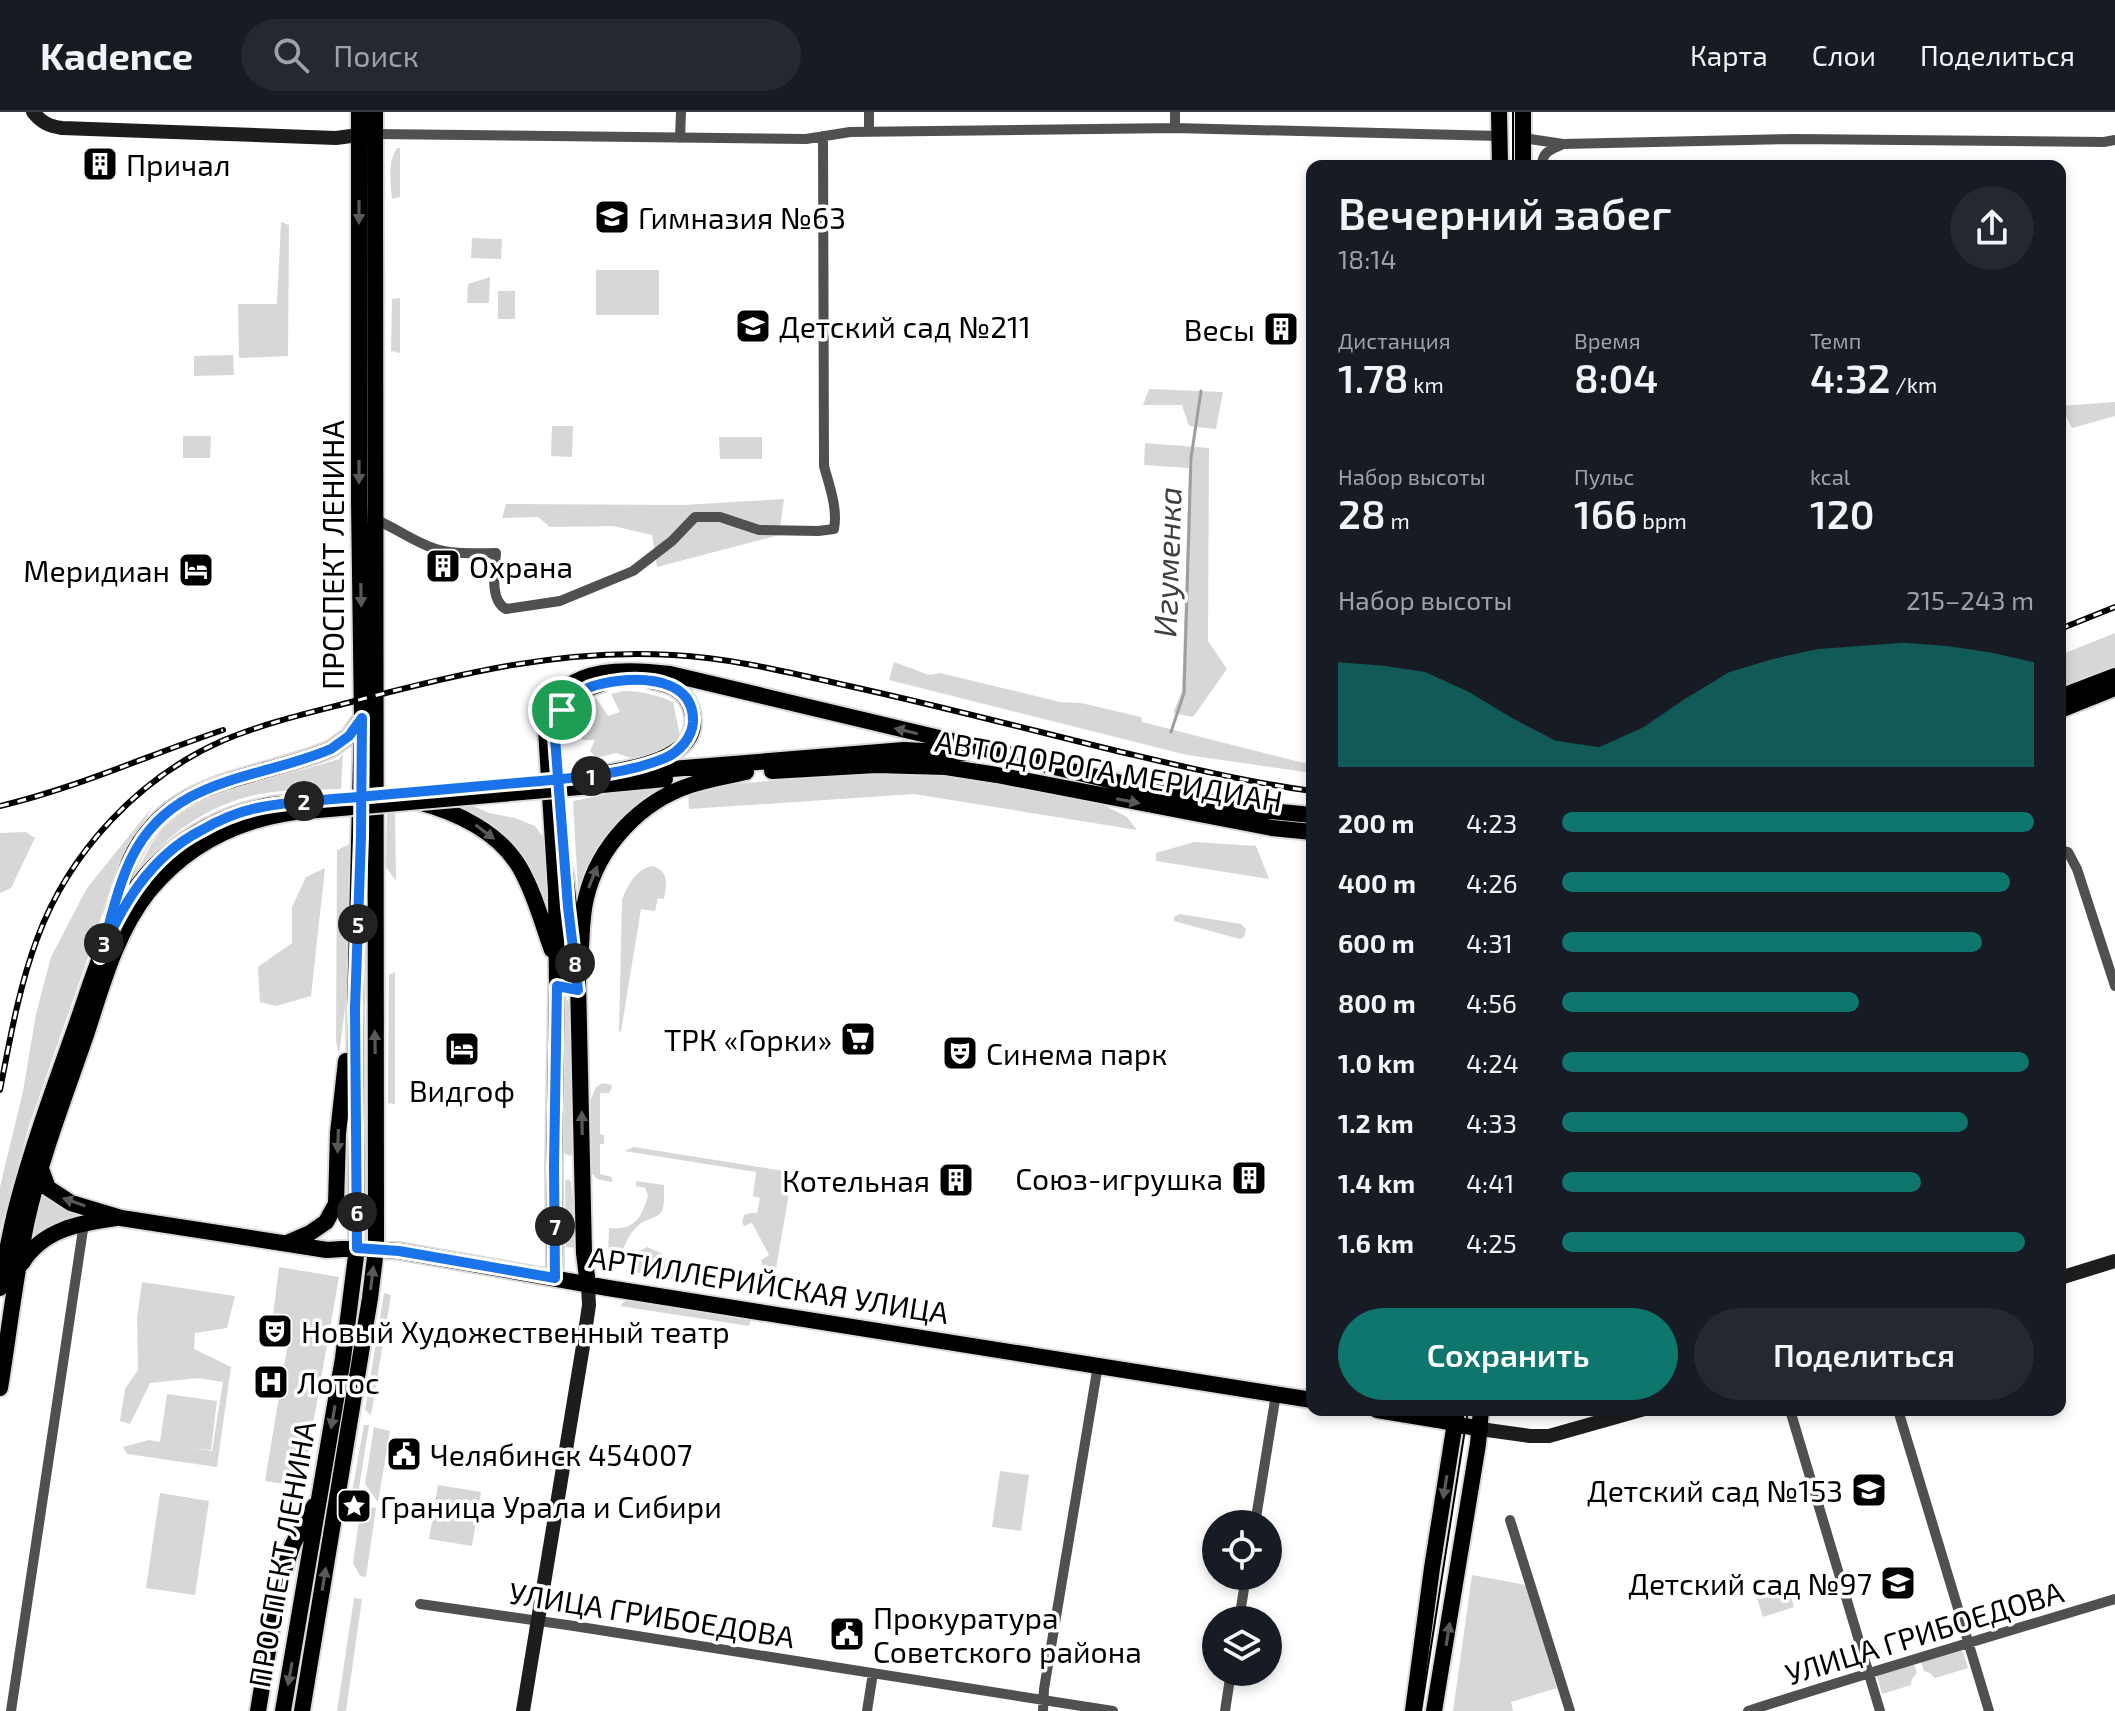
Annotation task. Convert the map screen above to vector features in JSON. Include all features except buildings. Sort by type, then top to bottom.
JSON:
[{"type":"main road","name":"ПРОСПЕКТ ЛЕНИНА","points":[[302,1711],[376,1249],[374,972],[377,845],[368,519],[367,134],[359,112]]},
{"type":"main road","name":"ПРОСПЕКТ ЛЕНИНА","points":[[367,134],[375,112]]},
{"type":"main road","points":[[1499,112],[1500,160]]},
{"type":"main road","points":[[1523,112],[1523,160]]},
{"type":"main road","points":[[1500,136],[1523,138]]},
{"type":"main road","name":"ПРОСПЕКТ ЛЕНИНА","points":[[283,1711],[343,1358],[357,1248],[355,1008],[368,519]]},
{"type":"main road","points":[[555,1278],[557,962],[555,850],[546,729],[550,710],[559,695],[584,678],[620,671],[670,674],[1036,761]]},
{"type":"main road","points":[[2066,695],[2115,676]]},
{"type":"main road","points":[[578,986],[568,907],[555,738],[562,710],[568,701],[588,688],[620,681],[664,683],[687,699],[693,720],[691,733],[674,753],[590,781]]},
{"type":"main road","points":[[2066,708],[2115,688]]},
{"type":"main road","points":[[100,957],[130,860],[149,831],[170,809],[199,791],[331,749],[349,736],[362,718]]},
{"type":"main road","name":"АВТОДОРОГА МЕРИДИАН","points":[[0,1388],[27,1221],[41,1169],[112,959],[137,907],[168,870],[221,833],[294,807],[904,750],[945,751],[1036,761],[1158,792],[1250,809],[1306,814]]},
{"type":"main road","name":"АВТОДОРОГА МЕРИДИАН","points":[[0,1288],[14,1218],[32,1154],[113,926],[131,895],[153,868],[178,845],[197,832],[236,814],[259,807],[415,801],[590,781],[876,765],[946,767],[1272,828],[1306,831]]},
{"type":"main road","points":[[588,1285],[584,1253],[578,986],[587,895],[596,869],[615,838],[638,815],[690,785],[746,772]]},
{"type":"main road","points":[[415,801],[454,813],[491,835],[519,867],[537,905],[557,962]]},
{"type":"main road","points":[[557,986],[578,986]]},
{"type":"main road","points":[[286,1243],[326,1222],[336,1204],[338,1133],[349,1034],[355,1008]]},
{"type":"main road","points":[[554,1167],[583,1167]]},
{"type":"main road","name":"АРТИЛЛЕРИЙСКАЯ УЛИЦА","points":[[41,1169],[48,1188],[63,1199],[121,1218],[327,1250],[376,1249],[1306,1399]]},
{"type":"main road","name":"АРТИЛЛЕРИЙСКАЯ УЛИЦА","points":[[19,1268],[35,1246],[47,1237],[84,1223],[121,1218]]},
{"type":"main road","points":[[1414,1416],[1438,1420],[1456,1417],[1480,1429]]},
{"type":"main road","points":[[1434,1711],[1481,1416]]},
{"type":"main road","points":[[1413,1711],[1456,1417]]},
{"type":"main road","points":[[258,1711],[284,1566],[320,1494]]},
{"type":"street","points":[[680,138],[681,112]]},
{"type":"street","points":[[869,112],[869,132]]},
{"type":"street","points":[[1175,112],[1175,128]]},
{"type":"street","points":[[36,116],[49,126],[62,128],[336,138],[367,134],[806,139],[850,132],[1175,128],[1500,136]]},
{"type":"street","points":[[368,519],[395,527],[433,548],[461,553],[496,553],[498,602],[506,609],[560,601],[633,571],[672,541],[695,517],[720,517],[759,530],[834,529],[833,501],[824,466],[823,136]]},
{"type":"street","points":[[1523,138],[1563,144],[1795,139],[2115,140]]},
{"type":"street","points":[[1543,160],[1545,153],[1563,144]]},
{"type":"street","points":[[2066,852],[2077,869],[2115,986]]},
{"type":"street","points":[[11,1711],[84,1223]]},
{"type":"street","points":[[2066,1276],[2115,1261]]},
{"type":"street","points":[[523,1711],[583,1346],[589,1305],[588,1285]]},
{"type":"street","points":[[1044,1705],[1098,1365]]},
{"type":"street","points":[[1257,1510],[1276,1394]]},
{"type":"street","points":[[1480,1429],[1549,1436],[1620,1416]]},
{"type":"street","points":[[1792,1416],[1880,1711]]},
{"type":"street","points":[[1900,1416],[1989,1711]]},
{"type":"street","points":[[1510,1520],[1570,1711]]},
{"type":"street","name":"УЛИЦА ГРИБОЕДОВА","points":[[1748,1711],[2115,1599]]},
{"type":"street","name":"УЛИЦА ГРИБОЕДОВА","points":[[420,1604],[873,1673],[1044,1705],[1113,1711]]},
{"type":"street","points":[[867,1711],[873,1673]]},
{"type":"street","points":[[1225,1711],[1229,1686]]},
{"type":"shaded area","points":[[397,148],[400,148],[400,197],[392,199],[391,166]]},
{"type":"shaded area","points":[[281,222],[289,225],[288,356],[239,358],[238,304],[277,304]]},
{"type":"shaded area","points":[[472,238],[502,239],[501,259],[471,258]]},
{"type":"shaded area","points":[[596,270],[659,270],[659,315],[596,315]]},
{"type":"shaded area","points":[[490,277],[489,303],[467,303],[468,284]]},
{"type":"shaded area","points":[[498,291],[515,291],[515,319],[498,319]]},
{"type":"shaded area","points":[[400,298],[400,353],[391,351],[392,299]]},
{"type":"shaded area","points":[[233,355],[234,375],[194,376],[194,356]]},
{"type":"shaded area","points":[[1149,389],[1223,392],[1216,429],[1189,426],[1182,405],[1143,405]]},
{"type":"shaded area","points":[[2115,402],[2115,416],[2072,428],[2066,416],[2066,406]]},
{"type":"shaded area","points":[[552,426],[573,426],[572,457],[551,456]]},
{"type":"shaded area","points":[[183,436],[211,436],[210,458],[183,458]]},
{"type":"shaded area","points":[[719,437],[762,437],[762,459],[720,459]]},
{"type":"shaded area","points":[[1145,443],[1209,448],[1208,641],[1227,669],[1193,717],[1173,713],[1182,691],[1189,468],[1144,465]]},
{"type":"shaded area","points":[[784,499],[779,535],[657,567],[652,535],[613,526],[550,527],[538,517],[502,518],[506,504],[683,505]]},
{"type":"shaded area","points":[[2115,633],[2115,667],[2066,688],[2066,653]]},
{"type":"shaded area","points":[[894,662],[929,675],[940,673],[1060,702],[1081,703],[1141,717],[1142,722],[1306,763],[1306,772],[1187,755],[889,680]]},
{"type":"shaded area","points":[[623,691],[649,694],[673,702],[680,736],[669,751],[631,758],[616,753],[596,758],[590,751],[595,740],[582,740],[570,724],[575,724],[580,713],[573,707],[575,702],[586,706],[596,698],[608,716],[620,712],[611,694]]},
{"type":"shaded area","points":[[343,754],[341,789],[265,793],[221,806],[175,834],[137,871],[168,824],[201,802],[339,759]]},
{"type":"shaded area","points":[[896,772],[950,773],[1098,802],[1127,817],[1137,830],[914,794],[689,809],[688,791],[715,785]]},
{"type":"shaded area","points":[[678,784],[645,802],[579,907],[573,801]]},
{"type":"shaded area","points":[[467,803],[489,813],[535,826],[543,837],[547,857],[550,896],[546,905],[518,856],[452,805]]},
{"type":"shaded area","points":[[153,806],[117,866],[29,1126],[0,1231],[0,1187],[51,957],[87,888]]},
{"type":"shaded area","points":[[395,809],[396,881],[386,867],[387,811]]},
{"type":"shaded area","points":[[26,832],[35,838],[11,888],[0,893],[0,833]]},
{"type":"shaded area","points":[[1194,842],[1256,846],[1269,879],[1156,861],[1156,853]]},
{"type":"shaded area","points":[[350,844],[349,976],[339,1055],[336,1041],[337,850]]},
{"type":"shaded area","points":[[652,866],[664,874],[664,899],[658,898],[655,911],[641,909],[619,1032],[622,900],[637,874]]},
{"type":"shaded area","points":[[325,868],[311,996],[276,1006],[260,1002],[258,967],[292,943],[292,907],[306,877]]},
{"type":"shaded area","points":[[1180,914],[1241,924],[1246,929],[1244,937],[1240,939],[1174,921],[1174,917]]},
{"type":"shaded area","points":[[395,972],[395,1104],[388,1103],[389,975]]},
{"type":"shaded area","points":[[566,999],[571,1003],[575,1154],[570,1156],[564,1153],[562,1003]]},
{"type":"shaded area","points":[[603,1083],[612,1088],[609,1093],[600,1093],[600,1134],[604,1135],[604,1144],[600,1144],[600,1174],[612,1177],[612,1182],[597,1179],[591,1172],[591,1099],[596,1087]]},
{"type":"shaded area","points":[[634,1147],[790,1172],[773,1286],[762,1290],[764,1270],[761,1260],[769,1255],[752,1223],[744,1226],[742,1222],[744,1215],[757,1213],[760,1198],[753,1196],[756,1172],[624,1151]]},
{"type":"shaded area","points":[[568,1179],[571,1182],[576,1248],[566,1247],[565,1181]]},
{"type":"shaded area","points":[[636,1181],[664,1185],[663,1208],[658,1215],[640,1224],[631,1233],[616,1269],[608,1258],[609,1228],[631,1225],[640,1216],[648,1195],[645,1188],[636,1186]]},
{"type":"shaded area","points":[[41,1190],[92,1213],[66,1221],[32,1239],[30,1236]]},
{"type":"shaded area","points":[[647,1247],[661,1253],[682,1280],[628,1271],[635,1253]]},
{"type":"shaded area","points":[[279,1267],[339,1277],[302,1487],[265,1481],[292,1318],[273,1315]]},
{"type":"shaded area","points":[[142,1282],[235,1296],[227,1328],[195,1333],[194,1349],[231,1367],[217,1467],[127,1454],[123,1447],[149,1440],[160,1442],[167,1394],[217,1401],[211,1450],[193,1448],[212,1451],[223,1382],[198,1378],[150,1383],[130,1424],[120,1421],[125,1389],[138,1370],[137,1318]]},
{"type":"shaded area","points":[[384,1293],[391,1295],[371,1415],[365,1410]]},
{"type":"shaded area","points":[[625,1301],[751,1320],[749,1326],[620,1306]]},
{"type":"shaded area","points":[[364,1425],[369,1425],[358,1495],[352,1492]]},
{"type":"shaded area","points":[[374,1427],[390,1431],[378,1502],[365,1484]]},
{"type":"shaded area","points":[[1000,1471],[1029,1475],[1021,1531],[992,1527]]},
{"type":"shaded area","points":[[438,1485],[481,1492],[472,1546],[429,1539]]},
{"type":"shaded area","points":[[160,1493],[209,1501],[195,1595],[146,1588]]},
{"type":"shaded area","points":[[361,1506],[376,1508],[366,1577],[360,1576],[353,1563]]},
{"type":"shaded area","points":[[1472,1575],[1526,1585],[1557,1688],[1511,1702],[1513,1711],[1453,1711]]},
{"type":"shaded area","points":[[1787,1584],[1794,1607],[1763,1617],[1756,1595]]},
{"type":"shaded area","points":[[354,1598],[362,1599],[346,1711],[337,1711]]},
{"type":"shaded area","points":[[1957,1647],[1963,1652],[1968,1668],[1935,1678],[1924,1671],[1920,1659]]},
{"type":"shaded area","points":[[1913,1661],[1917,1673],[1911,1685],[1882,1694],[1877,1676]]},
{"type":"waterway","name":"Игуменка","points":[[1171,732],[1184,693],[1191,458],[1201,391]]},
{"type":"tram line","points":[[1513,112],[1513,160]]},
{"type":"tram line","points":[[1421,1711],[1467,1416]]},
{"type":"railway","points":[[2066,627],[2115,607]]},
{"type":"railway","points":[[0,1090],[25,976],[51,907],[88,848],[136,796],[163,774],[239,734],[303,714],[430,682],[510,665],[591,655],[673,655],[718,659],[784,671],[1192,769],[1306,790]]},
{"type":"railway","points":[[0,806],[85,781],[223,730]]},
{"type":"place","name":"Причал","points":[[100,164]]},
{"type":"place","name":"Гимназия №63","points":[[612,217]]},
{"type":"place","name":"Детский сад №211","points":[[753,326]]},
{"type":"place","name":"Весы","points":[[1281,329]]},
{"type":"place","name":"Охрана","points":[[443,566]]},
{"type":"place","name":"Меридиан","points":[[196,570]]},
{"type":"place","name":"ТРК «Горки»","points":[[858,1039]]},
{"type":"place","name":"Видгоф","points":[[462,1049]]},
{"type":"place","name":"Синема парк","points":[[960,1053]]},
{"type":"place","name":"Союз-игрушка","points":[[1249,1178]]},
{"type":"place","name":"Котельная","points":[[956,1180]]},
{"type":"place","name":"Новый Художественный театр","points":[[275,1331]]},
{"type":"place","name":"Лотос","points":[[271,1382]]},
{"type":"place","name":"Челябинск 454007","points":[[404,1454]]},
{"type":"place","name":"Детский сад №153","points":[[1869,1490]]},
{"type":"place","name":"Граница Урала и Сибири","points":[[354,1506]]},
{"type":"place","name":"Детский сад №97","points":[[1898,1583]]},
{"type":"place","name":"Прокуратура Советского района","points":[[847,1634]]},
{"type":"route","points":[[562,710],[555,738],[562,822],[568,907],[578,990],[557,986],[555,1278],[399,1251],[357,1248],[355,1008],[361,837],[362,718],[349,736],[331,749],[199,791],[178,803],[149,831],[127,867],[100,957],[125,905],[153,868],[197,832],[236,814],[294,802],[392,794],[491,785],[590,776],[639,766],[674,753],[691,733],[693,720],[687,699],[678,690],[648,680],[620,681],[588,688],[568,701],[562,710]]}]
